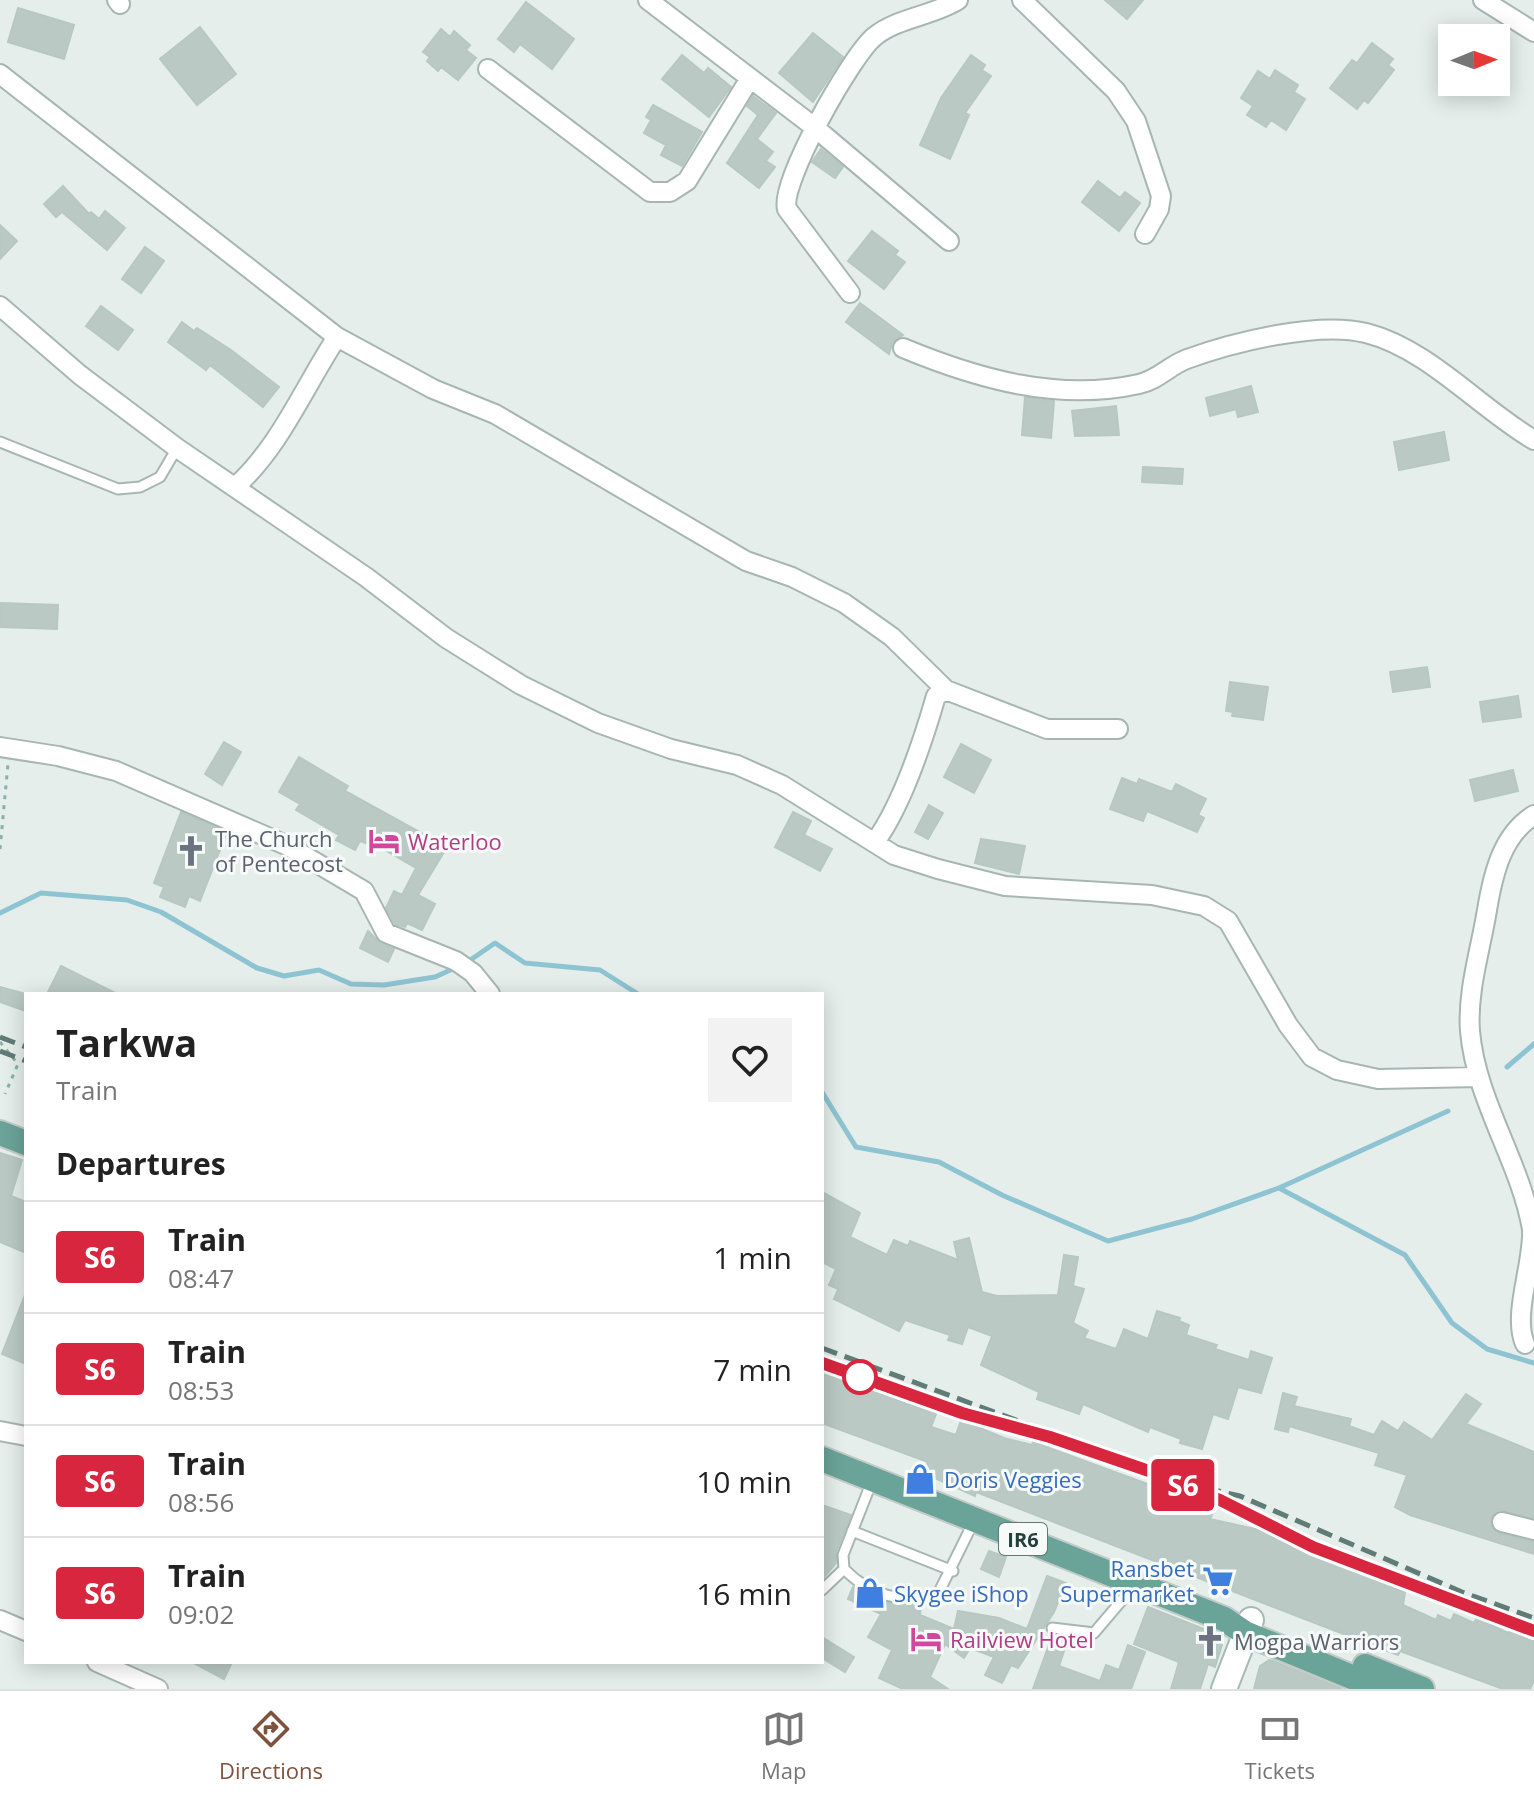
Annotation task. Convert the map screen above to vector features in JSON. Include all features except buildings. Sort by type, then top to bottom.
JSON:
[{"type":"main road","points":[[0,1133],[24,1142]]},
{"type":"main road","name":"IR6","points":[[824,1460],[1224,1619],[1422,1689]]},
{"type":"main road","name":"IR6","points":[[1248,1626],[1381,1689]]},
{"type":"street","points":[[648,0],[813,126],[949,241]]},
{"type":"street","points":[[850,293],[785,204],[813,126],[874,36],[958,0]]},
{"type":"street","points":[[1022,0],[1116,91],[1136,121],[1161,196],[1159,209],[1145,234]]},
{"type":"street","points":[[1483,0],[1534,32]]},
{"type":"street","points":[[488,69],[650,192],[670,192],[687,181],[749,80]]},
{"type":"street","points":[[0,74],[337,337],[433,389],[495,414],[746,561],[792,577],[844,603],[903,647],[946,690],[1047,729],[1118,729]]},
{"type":"street","points":[[0,306],[80,375],[177,448],[366,577],[446,638],[521,685],[598,723],[671,749],[737,765],[782,785],[894,855],[1005,886],[1152,895],[1204,906],[1228,921],[1288,1025],[1312,1057],[1337,1070],[1378,1079],[1479,1077]]},
{"type":"street","points":[[903,348],[973,375],[1063,391],[1142,384],[1185,359],[1301,332],[1344,329],[1368,333],[1411,353],[1534,440]]},
{"type":"street","points":[[235,487],[264,460],[304,387],[337,337]]},
{"type":"street","points":[[875,842],[889,823],[936,696],[946,690]]},
{"type":"street","points":[[6,748],[58,756],[116,771],[288,846],[364,891],[386,933],[456,961],[473,973],[488,992]]},
{"type":"street","points":[[1525,1344],[1522,1328],[1532,1232],[1479,1077],[1470,1031],[1471,1001],[1490,889],[1503,850],[1518,825],[1534,815]]},
{"type":"street","points":[[0,1431],[24,1436]]},
{"type":"street","points":[[1502,1522],[1534,1530]]},
{"type":"street","points":[[0,1620],[24,1630]]},
{"type":"street","points":[[1224,1689],[1248,1626]]},
{"type":"street","points":[[102,1664],[158,1689]]},
{"type":"lane","points":[[0,442],[118,489],[140,487],[160,477],[177,448]]},
{"type":"lane","points":[[873,1479],[843,1555],[844,1569],[861,1587],[908,1601],[938,1594],[953,1571],[974,1520]]},
{"type":"lane","points":[[852,1531],[953,1571]]},
{"type":"lane","points":[[824,1588],[844,1569]]},
{"type":"lane","points":[[1052,1628],[1094,1633],[1136,1583]]},
{"type":"path","points":[[0,849],[8,761],[6,748]]},
{"type":"path","points":[[0,1042],[18,1064],[5,1094]]},
{"type":"waterway","points":[[0,913],[41,893],[127,900],[161,912],[257,968],[284,976],[319,970],[351,984],[384,985],[435,977],[457,967]]},
{"type":"waterway","points":[[466,963],[495,943],[525,963],[600,970],[635,992]]},
{"type":"waterway","points":[[1507,1067],[1534,1044]]},
{"type":"waterway","points":[[824,1095],[856,1147],[939,1162],[1002,1195],[1108,1241],[1192,1219],[1279,1188],[1448,1111]]},
{"type":"waterway","points":[[1279,1188],[1405,1255],[1452,1323],[1487,1349],[1534,1363]]},
{"type":"railway","points":[[0,1037],[24,1046]]},
{"type":"railway","points":[[0,1051],[24,1060]]},
{"type":"railway","points":[[824,1349],[1188,1484],[1240,1496],[1462,1592],[1534,1618]]},
{"type":"railway","points":[[824,1363],[986,1420]]},
{"type":"railway","points":[[1213,1497],[1313,1547],[1452,1600]]},
{"type":"train","name":"S6","points":[[824,1364],[962,1413],[1050,1437],[1149,1471],[1220,1500],[1313,1547],[1534,1631]]},
{"type":"place","name":"Waterloo","points":[[384,841]]},
{"type":"place","name":"The Church of Pentecost","points":[[191,851]]},
{"type":"place","name":"Doris Veggies","points":[[920,1479]]},
{"type":"place","name":"Ransbet Supermarket","points":[[1218,1581]]},
{"type":"place","name":"Skygee iShop","points":[[870,1593]]},
{"type":"place","name":"Railview Hotel","points":[[926,1639]]},
{"type":"place","name":"Mogpa Warriors","points":[[1210,1641]]}]
